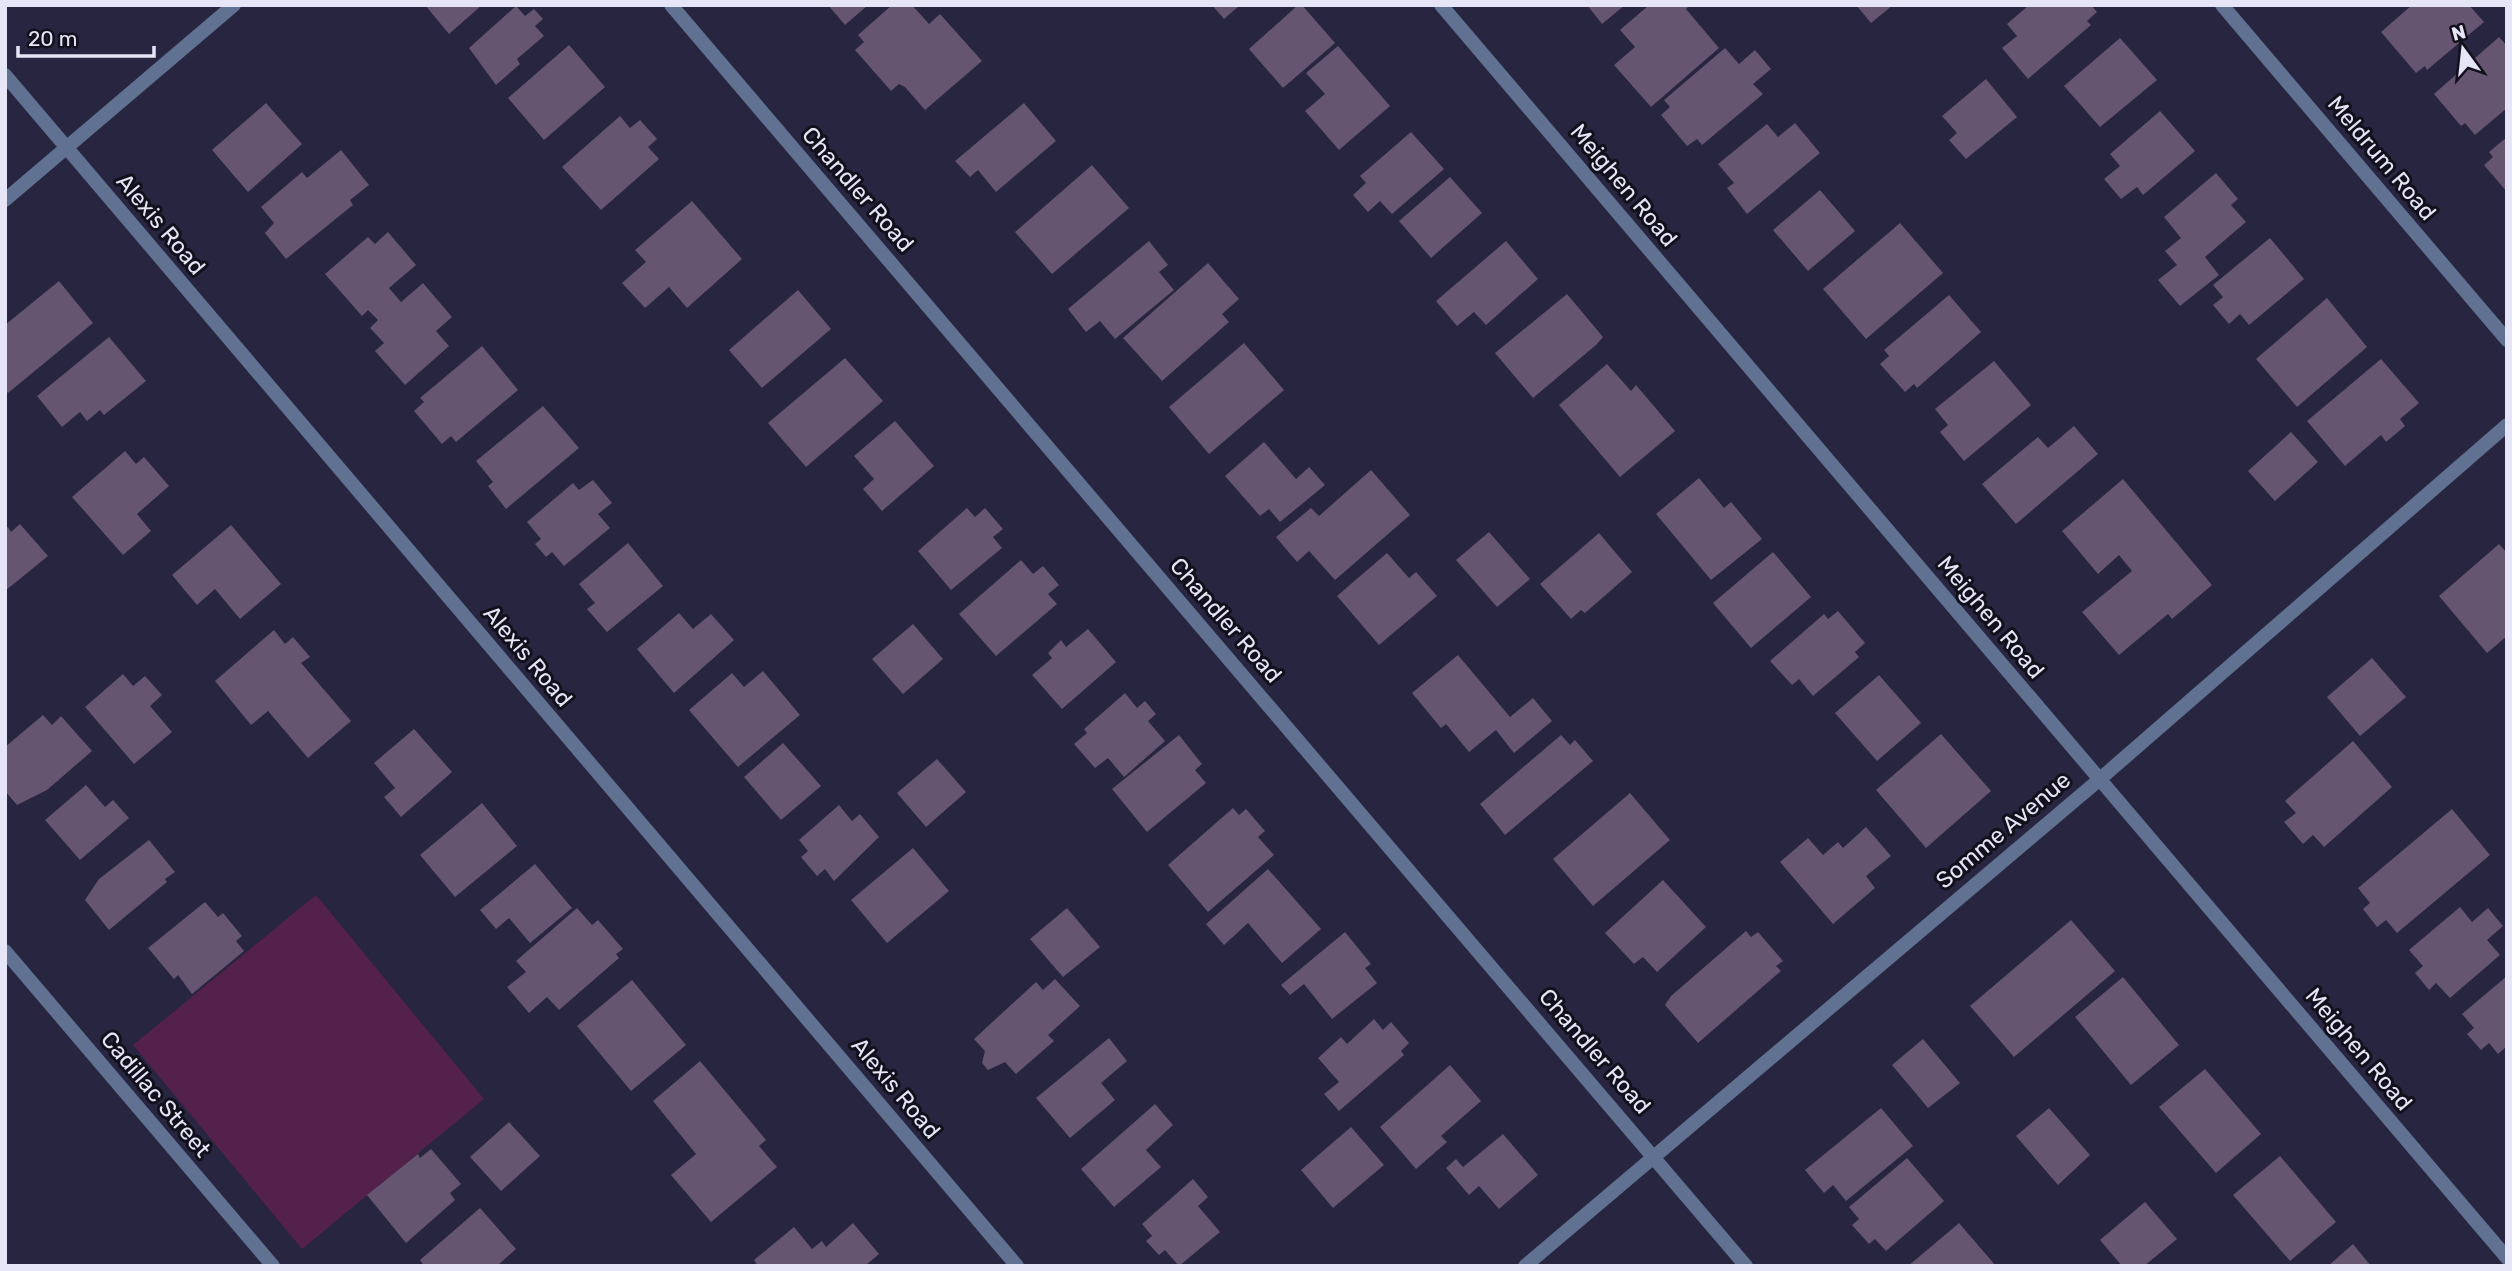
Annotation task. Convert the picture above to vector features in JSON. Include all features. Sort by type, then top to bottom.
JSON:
[{"type":"street","points":[[5,200],[234,5]]},
{"type":"street","name":"Chandler Road","points":[[671,5],[1746,1266]]},
{"type":"street","name":"Meighen Road","points":[[1441,5],[2507,1258]]},
{"type":"street","name":"Meldrum Road","points":[[2222,5],[2507,340]]},
{"type":"street","name":"Alexis Road","points":[[5,75],[1017,1266]]},
{"type":"street","name":"Somme Avenue","points":[[1525,1266],[2100,779],[2507,425]]},
{"type":"street","name":"Cadillac Street","points":[[5,951],[272,1266]]},
{"type":"shaded area","points":[[316,895],[484,1099],[302,1249],[133,1045]]},
{"type":"building","points":[[425,5],[482,5],[449,34]]},
{"type":"building","points":[[828,5],[868,5],[845,25]]},
{"type":"building","points":[[892,5],[912,5],[929,24],[940,14],[982,61],[925,110],[905,87],[899,84],[891,91],[855,50],[864,42],[858,35]]},
{"type":"building","points":[[1212,5],[1240,5],[1224,19]]},
{"type":"building","points":[[1298,5],[1302,5],[1335,43],[1283,88],[1249,49]]},
{"type":"building","points":[[1587,5],[1625,5],[1602,24]]},
{"type":"building","points":[[1649,5],[1690,5],[1686,9],[1719,48],[1651,107],[1614,65],[1635,47],[1620,30]]},
{"type":"building","points":[[1856,5],[1893,5],[1871,23]]},
{"type":"building","points":[[2029,5],[2091,5],[2097,12],[2087,21],[2091,25],[2028,79],[2002,48],[2017,36],[2007,24]]},
{"type":"building","points":[[2412,5],[2469,5],[2484,22],[2427,70],[2425,66],[2416,73],[2381,32]]},
{"type":"building","points":[[516,6],[525,16],[534,9],[543,19],[535,26],[544,36],[517,59],[520,64],[496,85],[469,48]]},
{"type":"building","points":[[2499,37],[2507,46],[2507,108],[2475,135],[2465,123],[2461,126],[2434,94]]},
{"type":"building","points":[[2120,38],[2157,80],[2100,127],[2064,86]]},
{"type":"building","points":[[569,45],[605,87],[544,140],[508,98]]},
{"type":"building","points":[[1338,46],[1390,106],[1339,150],[1305,111],[1325,94],[1306,73]]},
{"type":"building","points":[[1725,48],[1739,64],[1755,50],[1771,69],[1753,84],[1763,94],[1702,145],[1697,139],[1687,146],[1661,115],[1670,107],[1664,100]]},
{"type":"building","points":[[1986,79],[2017,117],[1966,159],[1949,140],[1957,133],[1942,116]]},
{"type":"building","points":[[266,103],[302,144],[248,192],[212,150]]},
{"type":"building","points":[[1024,103],[1056,141],[996,192],[978,170],[970,177],[955,161]]},
{"type":"building","points":[[2160,111],[2195,151],[2143,195],[2137,187],[2121,199],[2104,179],[2120,166],[2110,154]]},
{"type":"building","points":[[620,116],[630,128],[640,120],[657,139],[648,147],[659,159],[601,210],[562,167]]},
{"type":"building","points":[[1795,123],[1820,153],[1747,214],[1727,188],[1734,183],[1718,164],[1767,124],[1778,137]]},
{"type":"building","points":[[1411,132],[1444,169],[1392,214],[1380,201],[1368,212],[1353,195],[1366,183],[1360,176]]},
{"type":"building","points":[[2507,137],[2507,192],[2484,165],[2493,157],[2489,152]]},
{"type":"building","points":[[341,150],[369,185],[350,200],[353,205],[286,259],[265,233],[274,223],[261,207],[302,172],[307,178]]},
{"type":"building","points":[[1092,165],[1129,208],[1052,274],[1015,232]]},
{"type":"building","points":[[2216,173],[2238,199],[2231,205],[2246,222],[2205,257],[2219,275],[2180,306],[2158,280],[2177,265],[2165,251],[2181,238],[2164,217]]},
{"type":"building","points":[[1450,177],[1482,213],[1431,258],[1399,221]]},
{"type":"building","points":[[1820,190],[1855,231],[1808,271],[1773,230]]},
{"type":"building","points":[[692,201],[742,259],[687,308],[669,287],[645,308],[622,283],[646,262],[635,250]]},
{"type":"building","points":[[1900,223],[1943,273],[1866,339],[1823,289]]},
{"type":"building","points":[[388,232],[416,265],[389,288],[401,302],[423,283],[452,317],[436,331],[449,346],[405,385],[375,351],[384,343],[370,328],[378,320],[368,310],[362,316],[325,274],[368,237],[375,244]]},
{"type":"building","points":[[2270,238],[2304,279],[2249,325],[2240,314],[2229,324],[2213,305],[2223,297],[2213,285]]},
{"type":"building","points":[[1149,241],[1168,265],[1159,272],[1174,290],[1115,339],[1100,321],[1086,332],[1068,309]]},
{"type":"building","points":[[1506,241],[1538,279],[1486,325],[1474,312],[1457,326],[1436,301]]},
{"type":"building","points":[[1208,263],[1239,299],[1222,314],[1229,322],[1162,381],[1123,338]]},
{"type":"building","points":[[59,281],[93,323],[8,393],[5,389],[5,325]]},
{"type":"building","points":[[798,290],[831,329],[762,388],[729,350]]},
{"type":"building","points":[[1567,294],[1603,337],[1533,398],[1495,353]]},
{"type":"building","points":[[1949,295],[1981,332],[1917,388],[1914,384],[1905,392],[1880,364],[1889,356],[1884,350]]},
{"type":"building","points":[[2327,298],[2367,347],[2297,407],[2256,359]]},
{"type":"building","points":[[109,337],[146,381],[104,415],[100,410],[87,421],[80,412],[62,427],[37,396]]},
{"type":"building","points":[[1244,343],[1284,390],[1209,454],[1169,407]]},
{"type":"building","points":[[482,346],[518,390],[456,442],[451,436],[442,444],[414,411],[424,402],[420,398]]},
{"type":"building","points":[[845,358],[883,401],[806,467],[768,423]]},
{"type":"building","points":[[2381,359],[2419,403],[2400,419],[2405,426],[2386,442],[2381,435],[2345,466],[2307,421]]},
{"type":"building","points":[[1994,361],[2031,405],[1964,461],[1940,432],[1948,425],[1935,409]]},
{"type":"building","points":[[1607,364],[1631,391],[1636,385],[1675,431],[1620,477],[1559,405]]},
{"type":"building","points":[[543,406],[579,448],[506,509],[488,486],[493,482],[476,461]]},
{"type":"building","points":[[895,421],[934,466],[882,511],[863,489],[874,479],[854,456]]},
{"type":"building","points":[[2074,426],[2098,454],[2016,524],[1982,484],[2038,437],[2048,448]]},
{"type":"building","points":[[2291,432],[2318,462],[2275,501],[2248,471]]},
{"type":"building","points":[[1264,442],[1296,479],[1309,467],[1325,485],[1280,522],[1269,509],[1260,516],[1225,476]]},
{"type":"building","points":[[125,451],[136,464],[144,457],[169,486],[137,514],[151,531],[123,555],[72,497]]},
{"type":"building","points":[[1371,470],[1410,515],[1335,580],[1309,551],[1297,562],[1276,537],[1311,508],[1319,516]]},
{"type":"building","points":[[1699,478],[1724,508],[1731,502],[1762,539],[1711,580],[1656,514]]},
{"type":"building","points":[[2123,479],[2212,585],[2172,619],[2168,614],[2119,655],[2082,612],[2132,571],[2119,555],[2098,574],[2062,531]]},
{"type":"building","points":[[593,480],[612,503],[598,514],[610,528],[564,566],[552,552],[546,557],[535,544],[541,539],[527,522],[573,483],[579,490]]},
{"type":"building","points":[[967,508],[975,517],[985,508],[1003,529],[993,537],[1002,548],[951,590],[918,551]]},
{"type":"building","points":[[20,524],[48,556],[5,591],[5,529],[8,527],[11,532]]},
{"type":"building","points":[[231,525],[281,584],[240,619],[215,589],[197,605],[172,575]]},
{"type":"building","points":[[1489,532],[1530,579],[1497,607],[1456,560]]},
{"type":"building","points":[[1599,533],[1632,572],[1585,613],[1581,610],[1571,619],[1540,584]]},
{"type":"building","points":[[628,543],[663,586],[607,632],[587,609],[595,603],[579,584]]},
{"type":"building","points":[[2499,544],[2507,553],[2507,636],[2487,653],[2439,596]]},
{"type":"building","points":[[1773,552],[1811,597],[1751,648],[1713,603]]},
{"type":"building","points":[[1387,553],[1409,578],[1416,572],[1437,596],[1379,645],[1337,596]]},
{"type":"building","points":[[1021,560],[1033,574],[1043,566],[1059,585],[1048,594],[1057,604],[996,656],[959,614]]},
{"type":"building","points":[[1838,611],[1865,643],[1855,652],[1859,657],[1813,696],[1799,679],[1792,685],[1770,661],[1824,614],[1828,619]]},
{"type":"building","points":[[679,613],[693,629],[711,614],[734,640],[674,693],[637,649]]},
{"type":"building","points":[[913,624],[943,659],[903,694],[872,659]]},
{"type":"building","points":[[1088,629],[1116,662],[1062,709],[1032,675],[1052,658],[1048,653],[1061,640],[1066,647]]},
{"type":"building","points":[[274,630],[285,644],[293,637],[310,657],[301,663],[351,721],[308,758],[268,711],[251,725],[215,681]]},
{"type":"building","points":[[1458,655],[1510,717],[1533,698],[1552,721],[1514,753],[1496,730],[1469,752],[1446,724],[1441,728],[1412,693]]},
{"type":"building","points":[[2372,658],[2406,697],[2360,736],[2327,697]]},
{"type":"building","points":[[763,671],[800,715],[738,767],[689,710],[732,673],[744,687]]},
{"type":"building","points":[[123,674],[133,686],[145,676],[162,695],[150,706],[172,732],[134,764],[85,707]]},
{"type":"building","points":[[1879,675],[1921,723],[1877,761],[1835,713]]},
{"type":"building","points":[[1125,693],[1137,708],[1145,701],[1156,714],[1148,721],[1165,741],[1124,777],[1108,758],[1095,768],[1074,744],[1087,733],[1084,729]]},
{"type":"building","points":[[43,715],[52,725],[61,716],[92,751],[47,790],[17,805],[5,791],[5,747]]},
{"type":"building","points":[[414,729],[452,772],[401,817],[384,797],[395,788],[374,763]]},
{"type":"building","points":[[1941,734],[1991,791],[1926,848],[1876,790]]},
{"type":"building","points":[[1179,735],[1202,764],[1195,770],[1206,783],[1147,832],[1112,789]]},
{"type":"building","points":[[1561,735],[1570,745],[1575,740],[1593,761],[1505,835],[1480,804]]},
{"type":"building","points":[[2353,741],[2392,787],[2324,847],[2313,835],[2303,844],[2284,822],[2296,813],[2285,801]]},
{"type":"building","points":[[783,743],[821,786],[781,820],[744,777]]},
{"type":"building","points":[[937,759],[966,792],[926,827],[897,793]]},
{"type":"building","points":[[86,785],[105,807],[113,800],[129,818],[80,860],[45,820]]},
{"type":"building","points":[[1630,793],[1670,840],[1593,906],[1553,859]]},
{"type":"building","points":[[482,803],[517,846],[455,897],[420,855]]},
{"type":"building","points":[[839,805],[852,821],[860,814],[879,837],[834,881],[825,869],[817,876],[801,857],[808,851],[799,840]]},
{"type":"building","points":[[1233,808],[1239,815],[1246,809],[1265,831],[1258,837],[1274,855],[1208,912],[1168,865]]},
{"type":"building","points":[[2452,809],[2490,855],[2397,933],[2386,920],[2377,927],[2363,909],[2370,903],[2358,888]]},
{"type":"building","points":[[1866,827],[1891,856],[1866,876],[1875,888],[1833,924],[1780,862],[1808,838],[1823,855],[1838,842],[1843,848]]},
{"type":"building","points":[[149,840],[175,872],[165,879],[167,882],[109,930],[85,900],[99,879]]},
{"type":"building","points":[[913,848],[949,891],[887,943],[851,900]]},
{"type":"building","points":[[535,864],[572,908],[530,943],[509,918],[496,929],[480,910]]},
{"type":"building","points":[[1268,869],[1321,929],[1282,963],[1248,923],[1224,945],[1206,924]]},
{"type":"building","points":[[1663,880],[1706,927],[1657,972],[1643,957],[1634,964],[1605,933]]},
{"type":"building","points":[[205,902],[218,917],[223,913],[242,936],[236,941],[244,951],[192,994],[178,975],[174,979],[148,948]]},
{"type":"building","points":[[2460,907],[2472,922],[2488,908],[2503,926],[2487,940],[2500,955],[2450,998],[2436,983],[2429,990],[2415,973],[2423,966],[2409,950]]},
{"type":"building","points":[[577,908],[592,925],[598,920],[623,949],[616,954],[619,958],[559,1010],[547,997],[529,1013],[507,987],[526,972],[516,961]]},
{"type":"building","points":[[1067,908],[1100,947],[1063,977],[1030,939]]},
{"type":"building","points":[[2071,920],[2115,971],[2014,1057],[1970,1006]]},
{"type":"building","points":[[1746,931],[1751,937],[1758,932],[1783,961],[1776,966],[1781,971],[1698,1043],[1665,1005],[1671,996]]},
{"type":"building","points":[[1345,932],[1371,964],[1365,968],[1377,983],[1332,1019],[1304,984],[1290,995],[1281,985]]},
{"type":"building","points":[[2507,976],[2507,1046],[2498,1054],[2489,1043],[2481,1050],[2467,1034],[2474,1028],[2462,1014]]},
{"type":"building","points":[[2123,977],[2179,1045],[2131,1085],[2075,1017]]},
{"type":"building","points":[[1055,979],[1080,1006],[1048,1035],[1054,1041],[1016,1074],[1005,1062],[988,1070],[982,1063],[985,1051],[974,1039],[1036,982],[1043,990]]},
{"type":"building","points":[[632,980],[686,1045],[631,1091],[577,1026]]},
{"type":"building","points":[[1374,1019],[1383,1030],[1391,1022],[1409,1043],[1401,1051],[1404,1055],[1339,1111],[1324,1094],[1339,1082],[1318,1058],[1341,1037],[1347,1044]]},
{"type":"building","points":[[1109,1038],[1127,1061],[1101,1083],[1115,1100],[1070,1138],[1036,1098]]},
{"type":"building","points":[[1923,1039],[1960,1083],[1928,1108],[1892,1065]]},
{"type":"building","points":[[700,1061],[766,1140],[759,1146],[777,1167],[711,1222],[671,1175],[696,1154],[653,1101]]},
{"type":"building","points":[[1450,1065],[1481,1101],[1441,1136],[1447,1142],[1416,1169],[1380,1127]]},
{"type":"building","points":[[2205,1069],[2261,1134],[2216,1173],[2159,1107]]},
{"type":"building","points":[[1155,1104],[1173,1125],[1146,1150],[1161,1167],[1114,1207],[1081,1169]]},
{"type":"building","points":[[1881,1108],[1913,1146],[1846,1201],[1833,1185],[1824,1193],[1805,1170]]},
{"type":"building","points":[[2049,1108],[2090,1155],[2058,1185],[2016,1136]]},
{"type":"building","points":[[509,1122],[540,1156],[501,1191],[470,1157]]},
{"type":"building","points":[[1351,1127],[1384,1165],[1333,1208],[1301,1170]]},
{"type":"building","points":[[1503,1134],[1538,1175],[1499,1209],[1479,1186],[1469,1195],[1446,1168],[1456,1159],[1463,1167]]},
{"type":"building","points":[[431,1149],[461,1184],[450,1193],[455,1200],[406,1243],[367,1195],[418,1154],[420,1158]]},
{"type":"building","points":[[2280,1156],[2336,1222],[2290,1261],[2233,1195]]},
{"type":"building","points":[[1907,1158],[1944,1201],[1886,1251],[1875,1239],[1869,1244],[1852,1225],[1859,1219],[1849,1207]]},
{"type":"building","points":[[1193,1179],[1208,1197],[1198,1206],[1220,1232],[1179,1266],[1165,1250],[1159,1255],[1146,1241],[1152,1236],[1142,1224]]},
{"type":"building","points":[[2145,1202],[2177,1239],[2144,1266],[2122,1266],[2100,1240]]},
{"type":"building","points":[[480,1208],[516,1249],[497,1266],[424,1266],[420,1260]]},
{"type":"building","points":[[853,1223],[879,1254],[865,1266],[758,1266],[754,1260],[794,1227],[812,1249],[822,1241],[826,1247]]},
{"type":"building","points":[[1959,1223],[1996,1266],[1908,1266],[1952,1229]]},
{"type":"building","points":[[2353,1244],[2371,1266],[2328,1266]]}]
